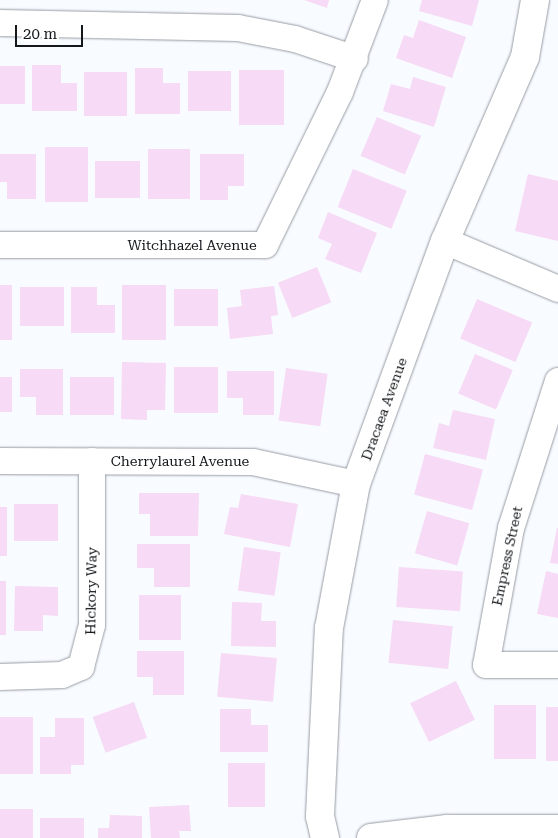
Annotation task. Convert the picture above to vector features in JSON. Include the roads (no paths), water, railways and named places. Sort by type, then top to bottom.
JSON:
[{"type":"street","name":"Witchhazel Avenue","points":[[0,245],[265,245],[355,59],[375,0]]},
{"type":"street","name":"Dracaea Avenue","points":[[325,838],[320,816],[329,628],[356,484],[445,241],[525,56],[535,0]]},
{"type":"street","points":[[0,23],[238,28],[295,39],[355,59]]},
{"type":"street","points":[[445,241],[558,289]]},
{"type":"street","name":"Empress Street","points":[[558,381],[511,528],[486,665],[558,665]]},
{"type":"street","name":"Cherrylaurel Avenue","points":[[0,461],[253,462],[356,484]]},
{"type":"street","name":"Hickory Way","points":[[0,677],[62,675],[81,667],[92,625],[92,461]]},
{"type":"street","points":[[371,838],[447,829],[558,829]]}]
